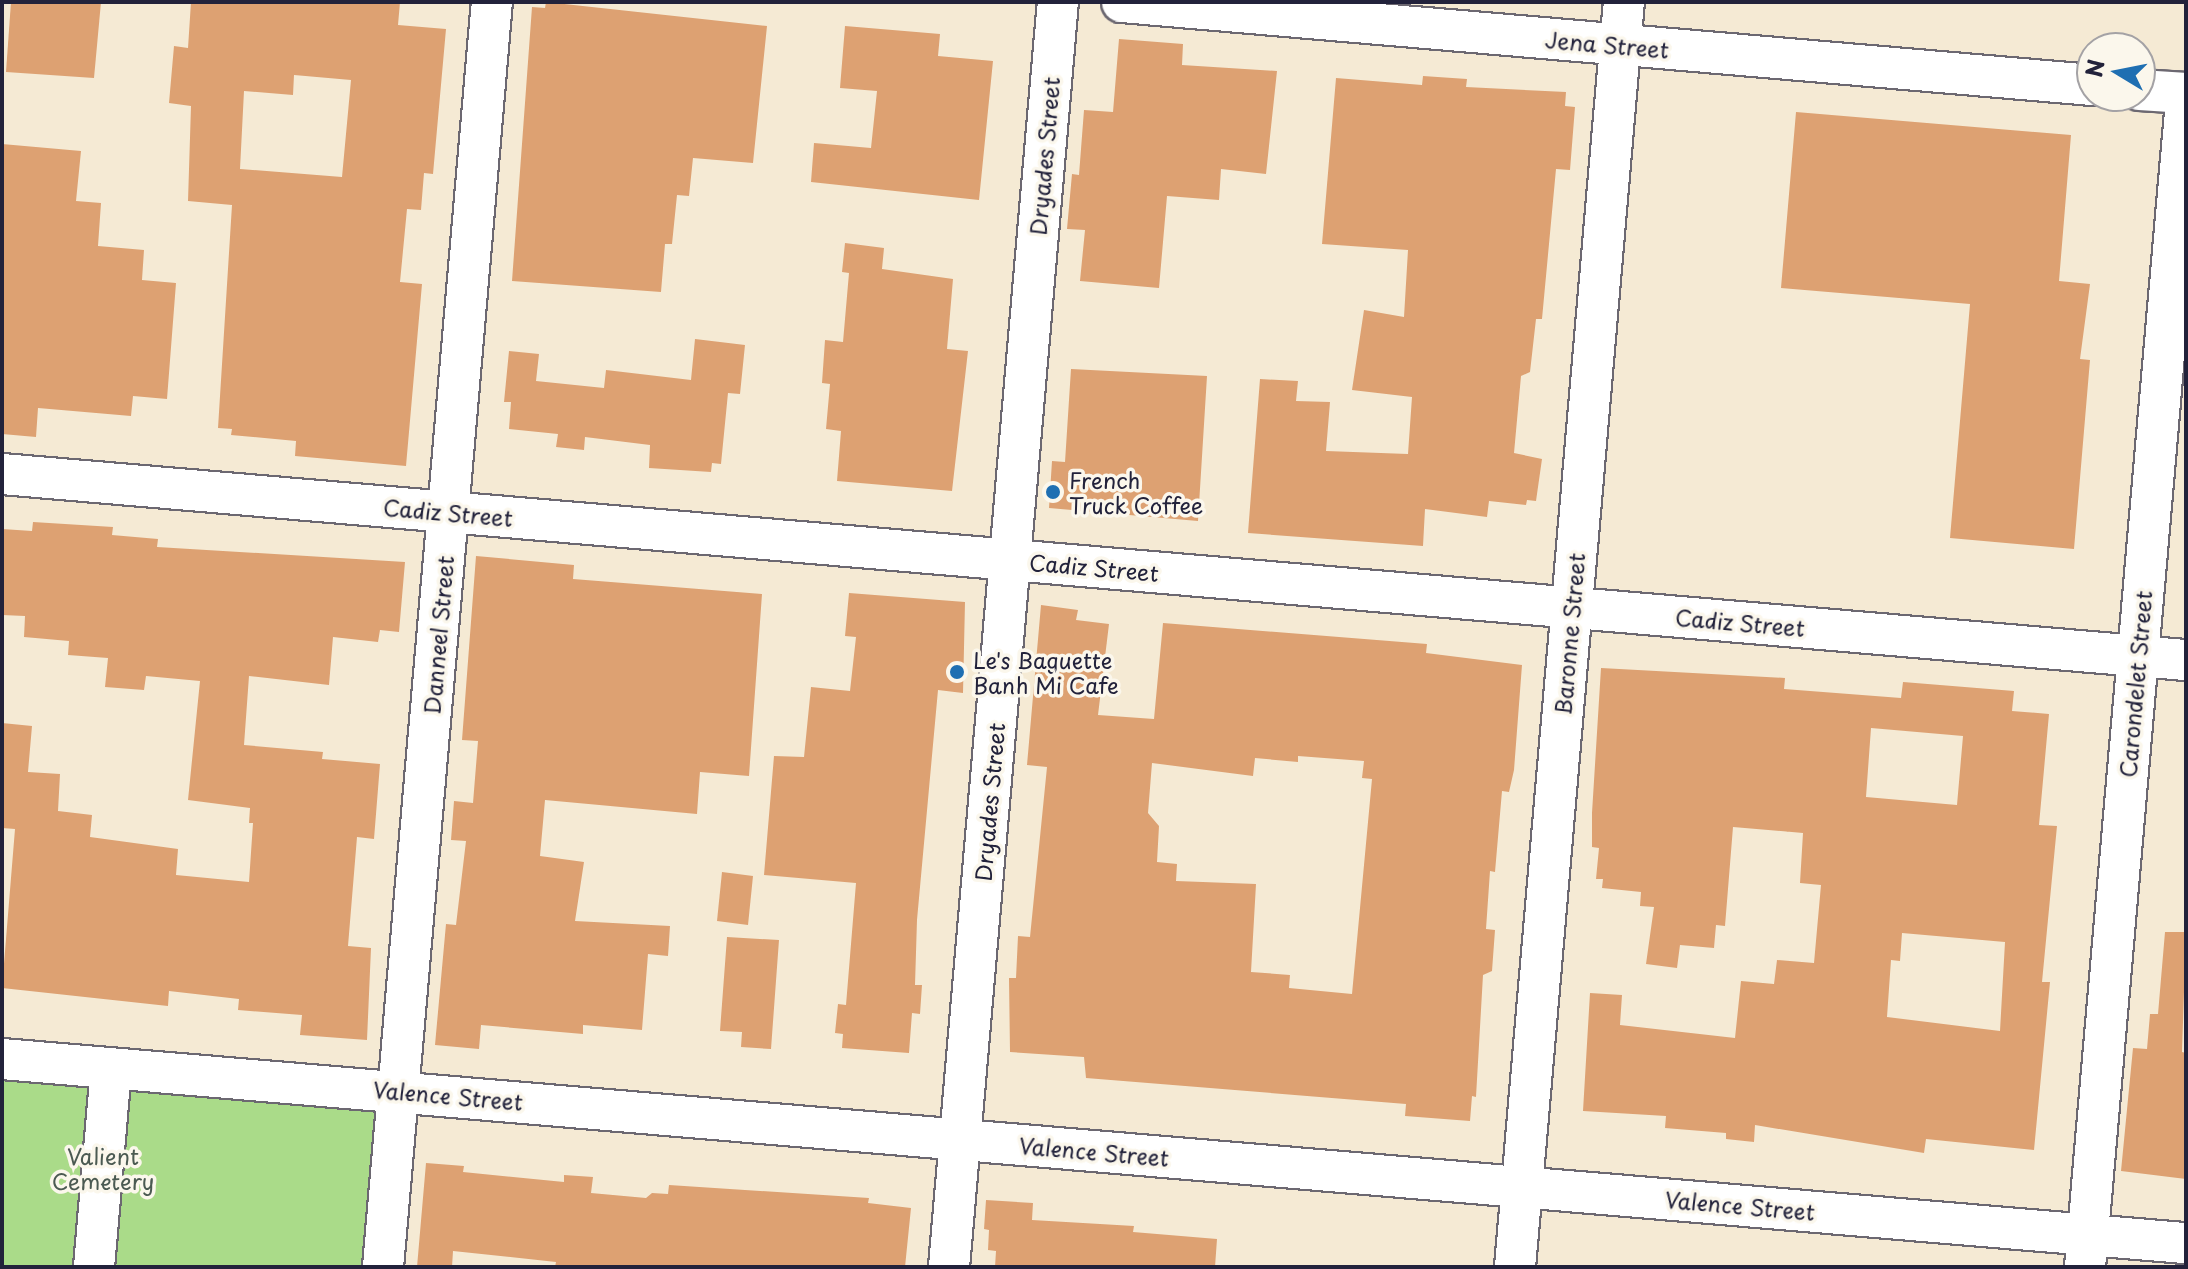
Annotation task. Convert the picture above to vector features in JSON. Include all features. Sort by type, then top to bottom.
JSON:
[{"type":"street","name":"Danneel Street","points":[[383,1267],[492,2]]},
{"type":"street","name":"Dryades Street","points":[[949,1267],[1058,2]]},
{"type":"street","name":"Jena Street","points":[[1122,2],[2076,84]]},
{"type":"street","name":"Baronne Street","points":[[1515,1267],[1624,2]]},
{"type":"street","points":[[2156,91],[2186,93]]},
{"type":"street","name":"Carondelet Street","points":[[2086,1251],[2186,100]]},
{"type":"street","name":"Cadiz Street","points":[[2,474],[2186,660]]},
{"type":"street","name":"Valence Street","points":[[2,1059],[1522,1187],[2086,1251],[2186,1243]]},
{"type":"street","points":[[94,1267],[111,1069]]},
{"type":"green space","name":"Valient Cemetery","points":[[2,1059],[398,1091],[383,1267],[2,1267]]},
{"type":"building","points":[[11,2],[101,2],[94,78],[6,72]]},
{"type":"building","points":[[191,2],[400,2],[398,25],[446,29],[433,174],[424,173],[421,210],[407,209],[400,282],[422,284],[406,466],[295,456],[296,441],[231,435],[232,429],[218,428],[232,205],[188,201],[191,106],[169,103],[174,46],[188,48]],"holes":[[[294,75],[351,80],[342,177],[240,169],[244,91],[293,95]]]},
{"type":"building","points":[[546,2],[767,26],[753,163],[693,158],[689,196],[677,195],[672,244],[665,244],[661,292],[512,281],[532,7],[545,8]]},
{"type":"building","points":[[845,26],[940,34],[938,56],[993,61],[979,200],[811,182],[814,143],[871,148],[877,91],[840,88]]},
{"type":"building","points":[[1119,39],[1183,44],[1182,65],[1277,71],[1266,174],[1221,169],[1219,200],[1167,196],[1159,288],[1080,281],[1085,230],[1067,229],[1072,174],[1079,175],[1084,110],[1113,112]]},
{"type":"building","points":[[1423,76],[1467,79],[1466,87],[1566,92],[1565,106],[1575,107],[1570,170],[1556,169],[1542,319],[1536,319],[1530,372],[1521,376],[1514,453],[1542,459],[1536,501],[1527,500],[1526,505],[1489,501],[1487,517],[1425,509],[1423,546],[1248,533],[1260,379],[1298,381],[1296,401],[1330,402],[1326,451],[1408,454],[1412,397],[1352,390],[1364,310],[1404,317],[1408,250],[1322,244],[1336,78],[1422,85]]},
{"type":"building","points":[[1796,112],[2071,135],[2059,281],[2090,284],[2080,359],[2090,360],[2074,549],[1950,538],[1970,304],[1781,288]]},
{"type":"building","points":[[2,144],[81,151],[76,201],[101,203],[98,246],[144,250],[142,280],[176,283],[167,399],[133,396],[131,416],[38,408],[36,437],[2,434]]},
{"type":"building","points":[[845,243],[884,248],[882,269],[953,279],[947,349],[968,351],[952,491],[837,481],[841,431],[826,429],[830,384],[822,383],[825,340],[843,342],[849,273],[842,272]]},
{"type":"building","points":[[695,339],[745,345],[740,394],[728,393],[721,464],[712,463],[711,472],[649,468],[650,445],[585,437],[584,450],[556,447],[558,434],[509,429],[511,402],[504,402],[509,351],[539,354],[536,381],[604,388],[606,370],[691,380]]},
{"type":"building","points":[[1071,369],[1207,376],[1198,521],[1049,508],[1052,461],[1065,462]]},
{"type":"building","points":[[33,522],[113,527],[112,535],[158,539],[157,547],[405,562],[399,632],[380,630],[378,642],[333,637],[329,685],[249,676],[244,745],[323,752],[322,759],[380,764],[374,839],[357,837],[348,946],[371,948],[367,1040],[300,1035],[302,1015],[238,1010],[239,999],[169,991],[168,1006],[2,988],[15,829],[2,828],[2,723],[32,726],[28,772],[60,774],[58,811],[92,815],[90,837],[178,849],[176,875],[249,882],[253,823],[249,823],[250,808],[188,800],[200,681],[146,676],[144,690],[105,687],[108,658],[68,655],[69,641],[24,637],[25,616],[2,615],[2,529],[32,531]]},
{"type":"building","points":[[476,556],[574,565],[573,579],[762,594],[749,776],[700,772],[697,814],[545,800],[540,856],[584,862],[575,921],[670,926],[668,956],[648,954],[642,1030],[583,1025],[583,1034],[481,1025],[479,1049],[435,1045],[446,924],[456,925],[466,841],[451,840],[454,801],[473,803],[478,741],[462,740]]},
{"type":"building","points":[[849,593],[965,602],[963,693],[938,690],[917,920],[915,985],[922,985],[920,1014],[912,1013],[909,1053],[842,1048],[843,1034],[835,1033],[838,1004],[846,1005],[856,883],[764,875],[774,756],[804,757],[811,687],[850,691],[856,637],[845,636]]},
{"type":"building","points":[[1041,605],[1078,610],[1076,620],[1109,624],[1098,715],[1154,719],[1163,623],[1427,644],[1426,653],[1522,665],[1514,770],[1509,792],[1502,791],[1495,872],[1490,871],[1486,929],[1495,930],[1492,971],[1483,975],[1476,1097],[1472,1096],[1470,1121],[1405,1116],[1406,1104],[1086,1078],[1084,1057],[1010,1052],[1009,978],[1016,978],[1018,936],[1030,937],[1047,767],[1027,765]],"holes":[[[1298,756],[1364,761],[1362,778],[1372,779],[1352,994],[1289,988],[1290,975],[1251,972],[1256,884],[1176,881],[1177,864],[1157,862],[1159,826],[1148,813],[1152,763],[1253,776],[1255,758],[1298,762]]]},
{"type":"building","points":[[1601,668],[1785,678],[1784,689],[1901,698],[1903,682],[2014,691],[2012,711],[2049,714],[2039,825],[2057,826],[2042,982],[2050,982],[2034,1150],[1926,1139],[1924,1153],[1755,1125],[1754,1142],[1726,1139],[1726,1133],[1665,1128],[1666,1116],[1583,1111],[1590,993],[1622,995],[1620,1025],[1735,1038],[1741,981],[1774,984],[1777,960],[1814,963],[1821,885],[1800,883],[1803,833],[1733,827],[1725,926],[1716,925],[1714,948],[1680,945],[1677,968],[1646,964],[1654,907],[1640,906],[1641,892],[1602,888],[1603,879],[1596,879],[1599,848],[1592,847]],"holes":[[[1871,728],[1963,736],[1957,805],[1866,797]],[[1902,933],[2005,942],[2000,1031],[1887,1017],[1891,960],[1900,961]]]},
{"type":"building","points":[[722,872],[753,876],[748,925],[717,921]]},
{"type":"building","points":[[2165,932],[2186,932],[2182,1052],[2186,1053],[2186,1179],[2121,1171],[2133,1048],[2147,1049],[2150,1014],[2158,1014]]},
{"type":"building","points":[[727,937],[779,940],[771,1049],[741,1047],[742,1032],[720,1031]]},
{"type":"building","points":[[426,1163],[464,1166],[463,1172],[564,1182],[564,1175],[593,1177],[591,1193],[646,1198],[652,1193],[668,1194],[669,1185],[869,1198],[868,1203],[911,1208],[905,1267],[555,1267],[556,1262],[453,1251],[452,1267],[417,1267]]},
{"type":"building","points":[[986,1200],[1033,1203],[1032,1220],[1134,1226],[1133,1232],[1217,1239],[1215,1267],[995,1267],[996,1251],[988,1250],[989,1230],[984,1229]]},
{"type":"place","name":"French Truck Coffee","points":[[1053,492]]},
{"type":"place","name":"Le's Baguette Banh Mi Cafe","points":[[957,672]]}]
